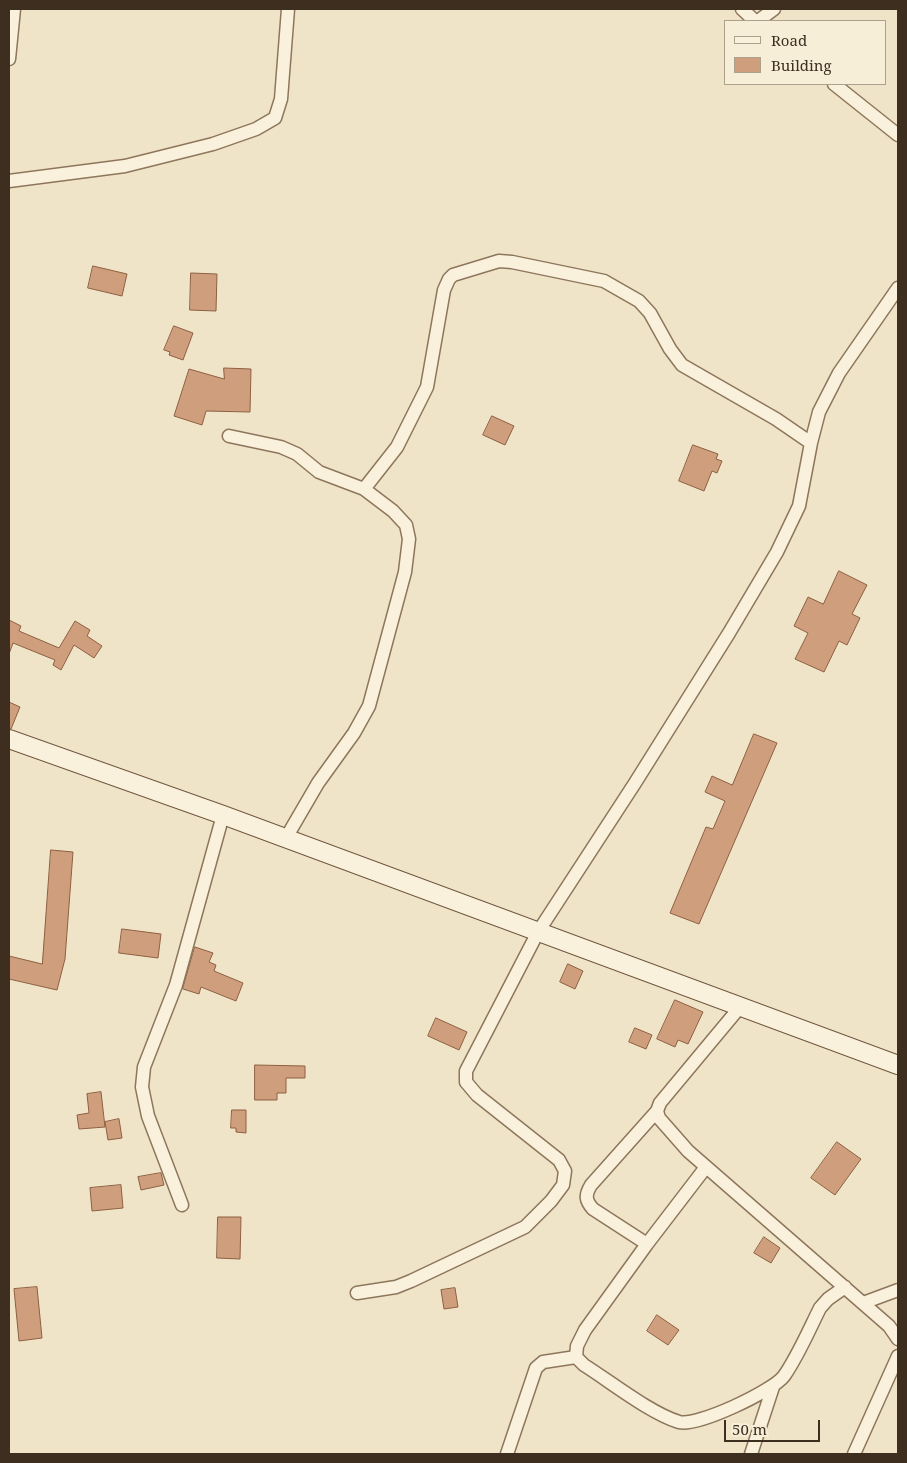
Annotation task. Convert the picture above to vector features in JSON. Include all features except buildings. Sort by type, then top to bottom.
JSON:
[{"type":"main road","points":[[9,739],[286,838],[898,1065]]},
{"type":"street","points":[[9,59],[14,9]]},
{"type":"street","points":[[9,181],[125,166],[213,144],[256,130],[275,118],[282,99],[288,9]]},
{"type":"street","points":[[742,9],[756,20]]},
{"type":"street","points":[[758,20],[774,9]]},
{"type":"street","points":[[835,85],[898,134]]},
{"type":"street","points":[[364,489],[397,447],[427,387],[444,290],[449,279],[453,275],[499,261],[604,281],[622,291],[639,301],[650,312],[670,349],[682,365],[769,415],[811,443]]},
{"type":"street","points":[[358,1293],[396,1287],[525,1227],[551,1201],[563,1185],[565,1172],[559,1160],[477,1096],[466,1082],[466,1071],[538,932],[729,633],[777,552],[799,506],[819,412],[839,373],[898,288]]},
{"type":"street","points":[[229,436],[281,447],[297,454],[319,472],[364,489],[393,511],[406,526],[408,539],[404,572],[369,706],[354,733],[318,783],[286,838]]},
{"type":"street","points":[[182,1205],[148,1116],[142,1087],[144,1066],[176,985],[223,815]]},
{"type":"street","points":[[647,1244],[593,1209],[587,1202],[586,1194],[591,1185],[657,1110],[740,1007]]},
{"type":"street","points":[[657,1110],[659,1118],[688,1151],[889,1326],[898,1339]]},
{"type":"street","points":[[576,1357],[577,1346],[585,1330],[706,1167]]},
{"type":"street","points":[[576,1357],[584,1365],[657,1412],[680,1422],[689,1423],[720,1413],[773,1387],[784,1376],[820,1308],[828,1299],[845,1287]]},
{"type":"street","points":[[863,1303],[898,1290]]},
{"type":"street","points":[[854,1454],[898,1356]]},
{"type":"street","points":[[507,1454],[536,1368],[543,1362],[576,1357]]},
{"type":"street","points":[[751,1454],[773,1387]]}]
